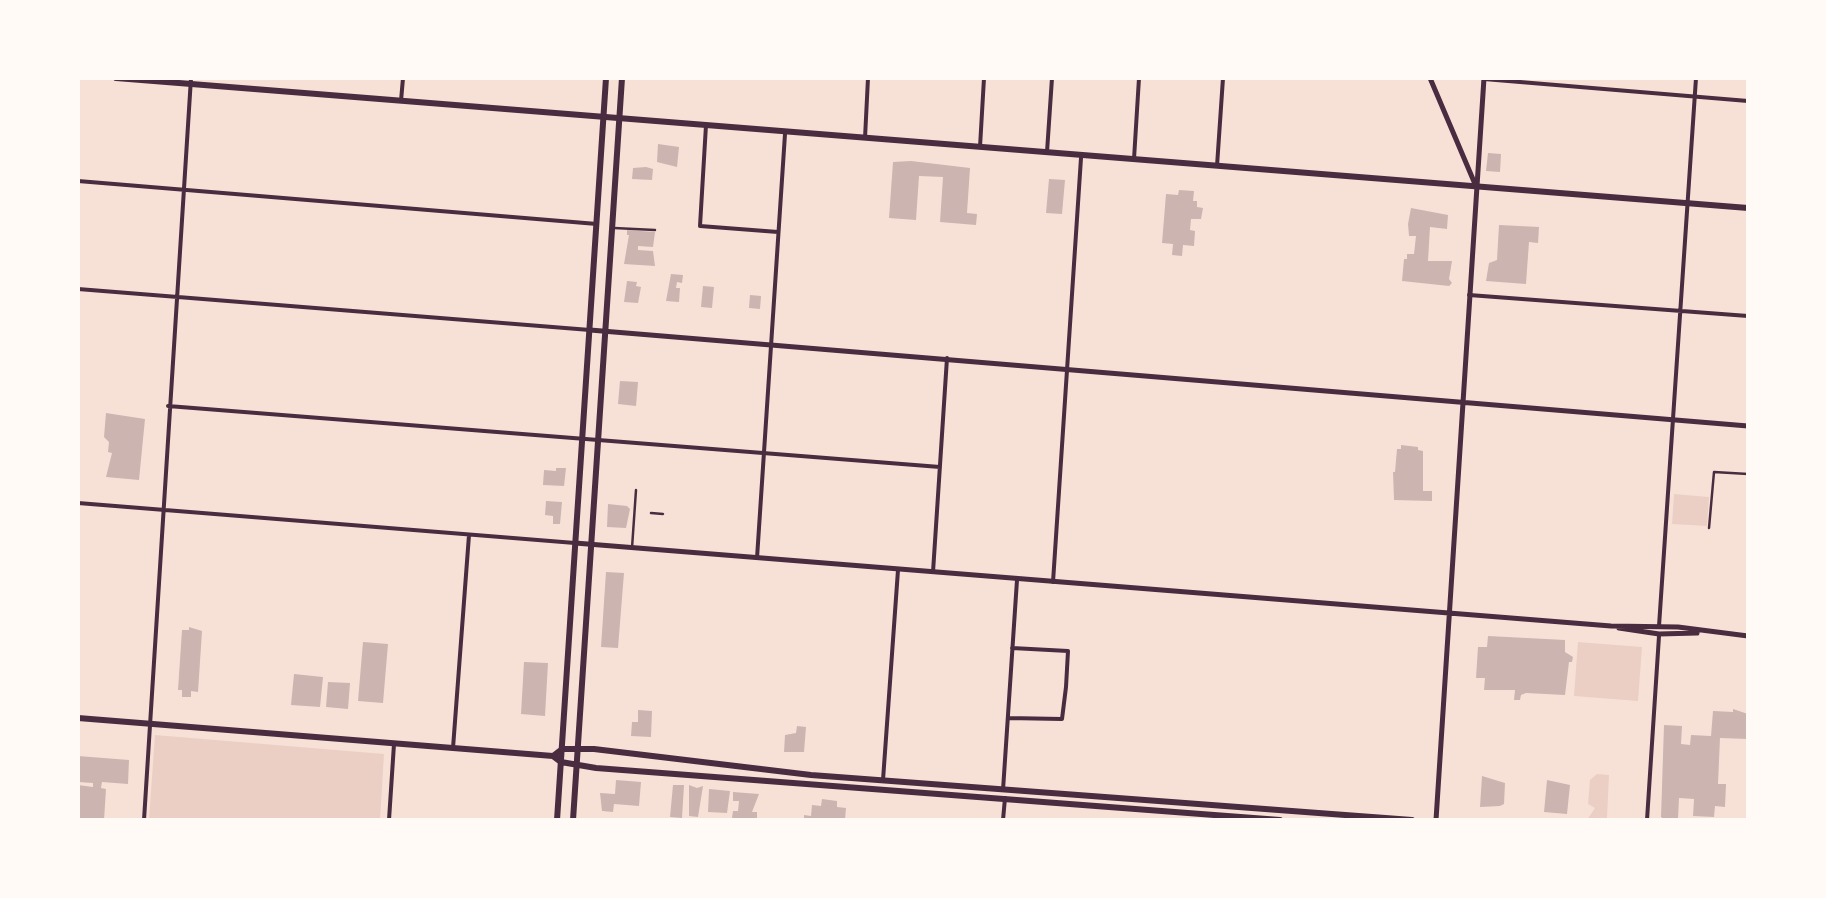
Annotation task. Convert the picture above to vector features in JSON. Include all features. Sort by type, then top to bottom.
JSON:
[{"type":"main road","points":[[116,78],[190,80],[604,118],[1748,208]]},
{"type":"main road","points":[[557,820],[606,78]]},
{"type":"main road","points":[[573,820],[622,78]]},
{"type":"main road","points":[[78,718],[553,756],[576,765],[1412,820]]},
{"type":"main road","points":[[553,756],[562,750],[578,749],[1211,818],[1280,820]]},
{"type":"street","points":[[401,101],[402,78]]},
{"type":"street","points":[[865,138],[868,78]]},
{"type":"street","points":[[980,147],[984,78]]},
{"type":"street","points":[[1047,152],[1052,78]]},
{"type":"street","points":[[1134,159],[1139,78]]},
{"type":"street","points":[[1217,166],[1224,78]]},
{"type":"street","points":[[1430,78],[1476,187]]},
{"type":"street","points":[[1436,820],[1484,78],[1748,100]]},
{"type":"street","points":[[1646,820],[1696,78]]},
{"type":"street","points":[[144,820],[190,80]]},
{"type":"street","points":[[706,125],[700,226],[778,232]]},
{"type":"street","points":[[757,558],[785,132]]},
{"type":"street","points":[[1053,582],[1082,155]]},
{"type":"street","points":[[78,182],[597,224]]},
{"type":"street","points":[[78,289],[1748,426]]},
{"type":"street","points":[[1469,294],[1748,316]]},
{"type":"street","points":[[933,572],[947,358]]},
{"type":"street","points":[[168,406],[940,467]]},
{"type":"street","points":[[78,503],[1748,636]]},
{"type":"street","points":[[453,748],[469,535]]},
{"type":"street","points":[[883,780],[898,569]]},
{"type":"street","points":[[1004,820],[1017,579]]},
{"type":"street","points":[[1008,718],[1053,720],[1064,716],[1068,651],[1012,648]]},
{"type":"street","points":[[389,820],[394,744]]},
{"type":"lane","points":[[612,228],[655,230]]},
{"type":"lane","points":[[1709,528],[1714,472],[1748,474]]},
{"type":"lane","points":[[632,548],[636,490]]},
{"type":"lane","points":[[634,512],[642,513]]},
{"type":"lane","points":[[652,513],[663,514]]},
{"type":"shaded area","points":[[1674,494],[1709,497],[1707,526],[1672,524]]},
{"type":"shaded area","points":[[1578,642],[1642,647],[1638,701],[1574,696]]},
{"type":"shaded area","points":[[155,735],[384,754],[380,820],[149,820]]},
{"type":"shaded area","points":[[1597,774],[1609,775],[1607,818],[1587,820],[1595,808],[1588,804],[1590,780]]},
{"type":"building","points":[[658,144],[679,147],[677,167],[657,162]]},
{"type":"building","points":[[1488,153],[1501,154],[1500,172],[1486,171]]},
{"type":"building","points":[[893,162],[970,168],[967,213],[977,214],[976,225],[940,222],[943,177],[919,176],[916,220],[889,218]]},
{"type":"building","points":[[633,168],[653,169],[652,180],[632,179]]},
{"type":"building","points":[[1049,179],[1065,180],[1062,214],[1046,213]]},
{"type":"building","points":[[1179,190],[1194,191],[1193,201],[1203,208],[1201,219],[1191,219],[1194,246],[1183,245],[1182,256],[1172,255],[1173,244],[1162,243],[1166,194],[1178,195]]},
{"type":"building","points":[[1411,208],[1448,215],[1447,229],[1430,227],[1428,261],[1452,261],[1449,286],[1402,281],[1404,259],[1407,254],[1414,254],[1416,236],[1409,236],[1408,224]]},
{"type":"building","points":[[1499,225],[1539,227],[1538,243],[1529,242],[1526,284],[1486,281],[1489,263],[1497,260]]},
{"type":"building","points":[[627,230],[655,232],[653,247],[638,246],[638,250],[653,251],[655,266],[624,264]]},
{"type":"building","points":[[671,274],[683,275],[676,288],[680,288],[679,302],[666,301]]},
{"type":"building","points":[[627,281],[637,282],[636,286],[641,287],[638,303],[624,302]]},
{"type":"building","points":[[703,286],[714,287],[712,308],[701,307]]},
{"type":"building","points":[[750,295],[761,296],[760,309],[749,308]]},
{"type":"building","points":[[620,381],[638,382],[636,406],[618,404]]},
{"type":"building","points":[[106,413],[145,419],[139,480],[106,477],[112,453],[108,452],[109,442],[104,437]]},
{"type":"building","points":[[1401,445],[1423,451],[1423,491],[1432,491],[1432,501],[1394,500],[1393,472]]},
{"type":"building","points":[[566,468],[564,486],[543,485],[544,470]]},
{"type":"building","points":[[546,501],[562,502],[560,524],[553,524],[553,516],[545,515]]},
{"type":"building","points":[[608,504],[630,509],[626,528],[607,527]]},
{"type":"building","points":[[606,572],[624,573],[618,648],[601,647]]},
{"type":"building","points":[[189,627],[202,631],[198,692],[191,691],[191,697],[182,697],[182,690],[178,690],[182,630]]},
{"type":"building","points":[[1488,636],[1565,640],[1565,652],[1573,657],[1565,695],[1526,693],[1520,700],[1514,700],[1515,690],[1484,690],[1485,678],[1476,678],[1478,647],[1487,647]]},
{"type":"building","points":[[363,642],[388,644],[383,703],[358,701]]},
{"type":"building","points":[[524,662],[548,663],[545,716],[521,714]]},
{"type":"building","points":[[294,674],[323,677],[320,707],[291,705]]},
{"type":"building","points":[[328,682],[350,683],[348,709],[326,707]]},
{"type":"building","points":[[1733,709],[1748,714],[1748,739],[1720,738],[1718,784],[1726,784],[1725,807],[1715,806],[1714,817],[1693,816],[1694,799],[1679,798],[1678,819],[1665,820],[1661,817],[1664,725],[1682,726],[1681,744],[1690,745],[1691,735],[1711,736],[1713,711]]},
{"type":"building","points":[[638,710],[652,711],[651,737],[631,736],[632,722],[638,722]]},
{"type":"building","points":[[797,726],[806,727],[804,752],[784,752],[785,735],[796,733]]},
{"type":"building","points":[[78,756],[129,760],[128,784],[102,782],[101,788],[106,789],[104,820],[78,820],[78,785],[93,787],[93,783],[78,782]]},
{"type":"building","points":[[1482,776],[1505,783],[1504,804],[1480,807]]},
{"type":"building","points":[[616,780],[641,782],[639,806],[614,804],[613,812],[602,811],[600,793],[615,794]]},
{"type":"building","points":[[1547,780],[1570,785],[1567,814],[1544,812]]},
{"type":"building","points":[[673,785],[684,785],[682,818],[670,817]]},
{"type":"building","points":[[689,785],[703,786],[698,817],[689,816]]},
{"type":"building","points":[[709,789],[730,791],[727,813],[708,812]]},
{"type":"building","points":[[733,792],[759,794],[752,812],[757,812],[757,820],[732,818],[739,801],[733,801]]},
{"type":"building","points":[[822,799],[837,801],[837,807],[846,808],[845,820],[804,820],[804,815],[811,816],[812,805],[821,806]]}]
